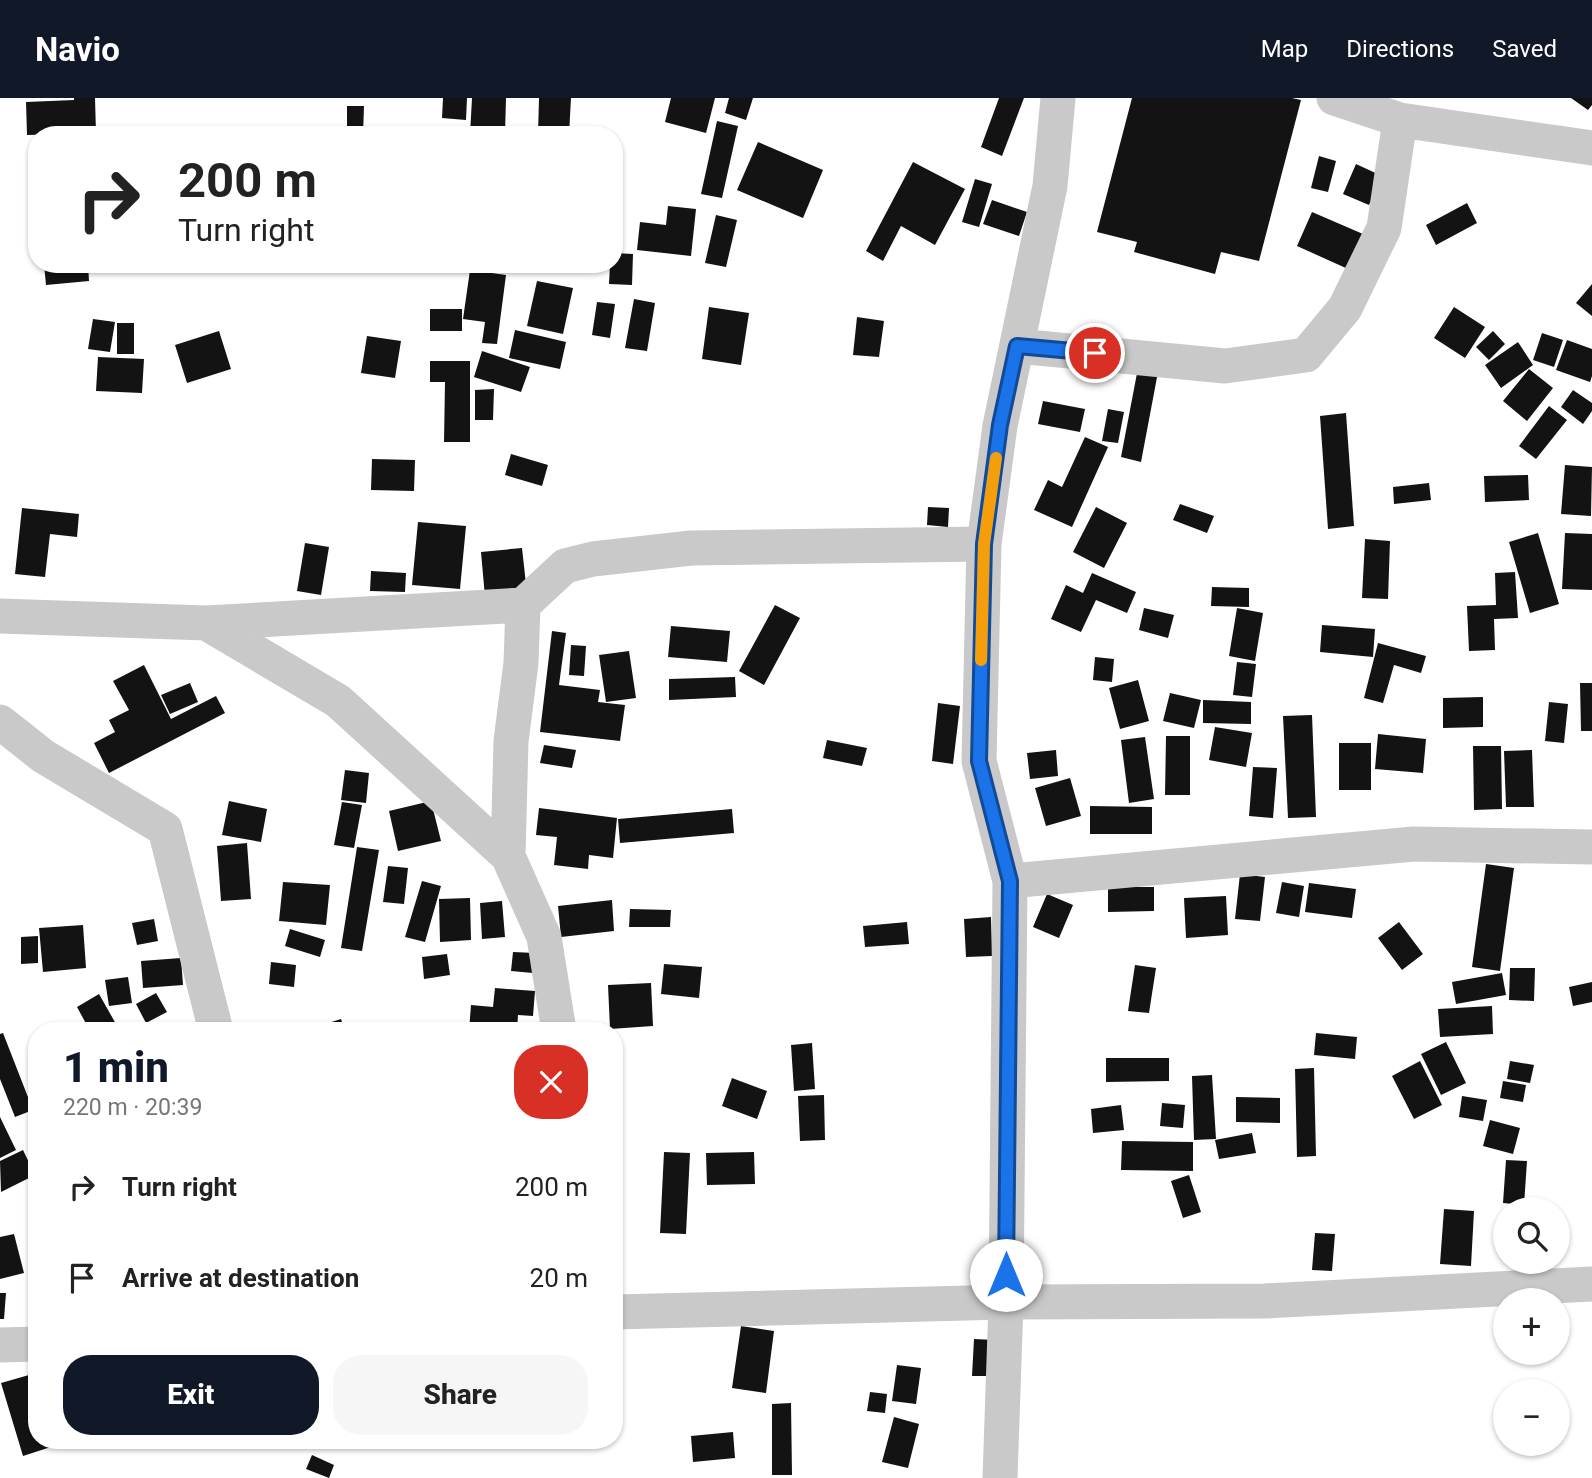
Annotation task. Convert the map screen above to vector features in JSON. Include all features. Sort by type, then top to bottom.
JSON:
[{"type":"street","points":[[1000,1478],[1006,1302],[1010,881],[979,761],[984,544],[1000,425],[1050,186],[1058,98]]},
{"type":"street","points":[[1334,98],[1400,120],[1592,148]]},
{"type":"street","points":[[1017,346],[1225,366],[1306,355],[1345,308],[1384,228],[1400,120]]},
{"type":"street","points":[[0,616],[206,623],[523,606],[565,566],[593,559],[691,548],[984,544]]},
{"type":"street","points":[[508,856],[511,741],[521,663],[523,606]]},
{"type":"street","points":[[206,623],[338,701],[508,856],[544,937],[558,1022]]},
{"type":"street","points":[[0,722],[43,755],[165,829],[214,1022]]},
{"type":"street","points":[[1010,881],[1414,844],[1592,847]]},
{"type":"street","points":[[623,1312],[1006,1302],[1265,1301],[1592,1284]]},
{"type":"street","points":[[0,1345],[28,1344]]},
{"type":"building","points":[[95,98],[96,126],[28,126],[27,135],[26,102]]},
{"type":"building","points":[[443,98],[467,98],[466,120],[442,118]]},
{"type":"building","points":[[472,98],[506,98],[505,126],[470,126]]},
{"type":"building","points":[[539,98],[571,98],[569,126],[538,126]]},
{"type":"building","points":[[671,98],[715,98],[706,133],[665,122]]},
{"type":"building","points":[[729,98],[753,98],[746,120],[725,113]]},
{"type":"building","points":[[999,98],[1024,98],[1002,156],[981,147]]},
{"type":"building","points":[[1132,98],[1301,100],[1259,261],[1221,252],[1215,274],[1134,252],[1137,242],[1097,232]]},
{"type":"building","points":[[1571,98],[1592,98],[1592,105],[1588,110]]},
{"type":"building","points":[[347,106],[364,106],[363,126],[347,126]]},
{"type":"building","points":[[717,121],[738,126],[722,198],[701,194]]},
{"type":"building","points":[[758,142],[823,170],[803,218],[737,190]]},
{"type":"building","points":[[1319,156],[1336,161],[1328,192],[1311,188]]},
{"type":"building","points":[[913,162],[965,189],[935,245],[901,226],[883,261],[866,251]]},
{"type":"building","points":[[1356,164],[1382,176],[1369,205],[1343,194]]},
{"type":"building","points":[[975,179],[992,184],[979,227],[962,222]]},
{"type":"building","points":[[992,200],[1027,212],[1019,236],[983,224]]},
{"type":"building","points":[[1467,203],[1477,223],[1436,245],[1426,225]]},
{"type":"building","points":[[668,206],[696,209],[691,256],[637,250],[640,222],[666,225]]},
{"type":"building","points":[[1312,212],[1363,234],[1348,269],[1297,246]]},
{"type":"building","points":[[716,215],[737,220],[726,267],[705,263]]},
{"type":"building","points":[[623,253],[633,254],[632,285],[609,284],[610,273],[623,273]]},
{"type":"building","points":[[45,273],[89,273],[89,281],[46,285]]},
{"type":"building","points":[[470,273],[506,275],[497,344],[482,343],[485,322],[463,319]]},
{"type":"building","points":[[537,281],[573,288],[563,334],[527,326]]},
{"type":"building","points":[[1592,284],[1592,316],[1576,303]]},
{"type":"building","points":[[634,299],[655,303],[647,351],[625,348]]},
{"type":"building","points":[[597,302],[615,304],[610,338],[592,335]]},
{"type":"building","points":[[709,307],[749,313],[741,365],[702,359]]},
{"type":"building","points":[[1454,307],[1485,327],[1465,358],[1434,338]]},
{"type":"building","points":[[430,309],[462,309],[462,331],[430,331]]},
{"type":"building","points":[[857,317],[884,321],[879,357],[853,355]]},
{"type":"building","points":[[93,319],[115,322],[110,352],[88,349]]},
{"type":"building","points":[[117,323],[134,323],[134,354],[117,354]]},
{"type":"building","points":[[515,330],[566,342],[560,369],[509,358]]},
{"type":"building","points":[[219,331],[231,369],[187,383],[175,345]]},
{"type":"building","points":[[1493,331],[1505,344],[1489,360],[1476,347]]},
{"type":"building","points":[[1542,333],[1563,340],[1554,367],[1533,360]]},
{"type":"building","points":[[367,336],[401,341],[395,378],[361,373]]},
{"type":"building","points":[[1567,340],[1592,349],[1590,382],[1556,370]]},
{"type":"building","points":[[1518,342],[1533,365],[1501,388],[1485,365]]},
{"type":"building","points":[[482,351],[530,367],[521,392],[474,377]]},
{"type":"building","points":[[98,357],[144,359],[142,393],[96,391]]},
{"type":"building","points":[[430,361],[470,361],[470,442],[444,442],[445,382],[430,382]]},
{"type":"building","points":[[1138,368],[1158,372],[1141,462],[1121,457]]},
{"type":"building","points":[[1529,369],[1553,388],[1527,421],[1503,401]]},
{"type":"building","points":[[494,389],[493,420],[475,420],[475,390]]},
{"type":"building","points":[[1573,390],[1592,403],[1592,411],[1583,424],[1561,407]]},
{"type":"building","points":[[1043,401],[1085,409],[1080,432],[1038,424]]},
{"type":"building","points":[[1549,406],[1567,420],[1536,459],[1519,446]]},
{"type":"building","points":[[1108,409],[1124,412],[1118,443],[1102,441]]},
{"type":"building","points":[[1346,413],[1354,526],[1328,529],[1320,416]]},
{"type":"building","points":[[1085,437],[1108,447],[1072,527],[1034,510],[1048,480],[1062,487]]},
{"type":"building","points":[[511,454],[548,465],[542,486],[505,475]]},
{"type":"building","points":[[372,459],[415,460],[414,491],[371,490]]},
{"type":"building","points":[[1565,465],[1592,467],[1591,516],[1561,514]]},
{"type":"building","points":[[1528,475],[1529,500],[1485,502],[1484,476]]},
{"type":"building","points":[[1429,483],[1431,500],[1394,504],[1393,487]]},
{"type":"building","points":[[1180,504],[1214,516],[1207,533],[1173,520]]},
{"type":"building","points":[[928,507],[949,508],[948,527],[927,525]]},
{"type":"building","points":[[1096,507],[1127,523],[1104,568],[1073,552]]},
{"type":"building","points":[[22,508],[79,514],[77,537],[50,534],[45,577],[15,574]]},
{"type":"building","points":[[418,522],[466,526],[460,589],[412,585]]},
{"type":"building","points":[[1538,533],[1559,604],[1530,613],[1509,542]]},
{"type":"building","points":[[1565,533],[1592,534],[1592,590],[1562,589]]},
{"type":"building","points":[[1365,539],[1390,541],[1388,599],[1362,598]]},
{"type":"building","points":[[305,543],[329,547],[321,595],[297,591]]},
{"type":"building","points":[[522,548],[527,593],[485,597],[481,552]]},
{"type":"building","points":[[371,571],[406,573],[405,592],[370,591]]},
{"type":"building","points":[[1515,572],[1518,618],[1494,619],[1495,650],[1469,651],[1467,606],[1496,605],[1495,573]]},
{"type":"building","points":[[1092,573],[1136,592],[1127,613],[1096,600],[1081,632],[1051,619],[1066,585],[1083,593]]},
{"type":"building","points":[[1212,587],[1249,588],[1249,607],[1211,606]]},
{"type":"building","points":[[775,605],[800,618],[764,685],[739,671]]},
{"type":"building","points":[[1144,608],[1174,615],[1168,638],[1139,630]]},
{"type":"building","points":[[1237,608],[1263,613],[1255,661],[1229,656]]},
{"type":"building","points":[[1322,625],[1375,629],[1373,657],[1320,652]]},
{"type":"building","points":[[671,626],[730,631],[727,662],[668,657]]},
{"type":"building","points":[[552,631],[566,633],[559,685],[600,690],[598,702],[625,705],[620,741],[540,732]]},
{"type":"building","points":[[1378,643],[1426,656],[1421,673],[1394,665],[1383,703],[1364,698]]},
{"type":"building","points":[[571,645],[586,646],[584,676],[569,675]]},
{"type":"building","points":[[629,651],[636,698],[606,702],[599,655]]},
{"type":"building","points":[[1095,657],[1114,659],[1112,682],[1093,680]]},
{"type":"building","points":[[1237,662],[1256,664],[1252,697],[1233,695]]},
{"type":"building","points":[[144,665],[171,719],[216,696],[225,713],[109,773],[94,743],[115,732],[109,720],[129,710],[113,681]]},
{"type":"building","points":[[735,677],[736,697],[669,700],[669,679]]},
{"type":"building","points":[[1138,680],[1149,721],[1120,729],[1109,688]]},
{"type":"building","points":[[190,683],[198,702],[170,714],[161,695]]},
{"type":"building","points":[[1580,683],[1592,683],[1592,731],[1581,731]]},
{"type":"building","points":[[1170,693],[1201,700],[1194,728],[1163,721]]},
{"type":"building","points":[[1483,697],[1483,727],[1443,728],[1443,698]]},
{"type":"building","points":[[1203,700],[1251,702],[1251,724],[1203,723]]},
{"type":"building","points":[[1549,702],[1568,704],[1564,743],[1545,741]]},
{"type":"building","points":[[938,703],[960,706],[953,764],[932,761]]},
{"type":"building","points":[[1312,715],[1316,817],[1288,818],[1283,716]]},
{"type":"building","points":[[1215,727],[1252,733],[1246,767],[1209,760]]},
{"type":"building","points":[[1378,734],[1426,739],[1423,773],[1375,769]]},
{"type":"building","points":[[1166,736],[1190,736],[1190,795],[1165,795]]},
{"type":"building","points":[[1145,737],[1154,799],[1129,803],[1121,740]]},
{"type":"building","points":[[827,740],[867,748],[862,766],[823,758]]},
{"type":"building","points":[[1339,743],[1371,743],[1371,790],[1339,790]]},
{"type":"building","points":[[544,745],[576,750],[572,768],[540,763]]},
{"type":"building","points":[[1473,746],[1501,746],[1502,809],[1474,810]]},
{"type":"building","points":[[1056,750],[1058,776],[1030,779],[1027,753]]},
{"type":"building","points":[[1532,750],[1534,807],[1506,807],[1504,751]]},
{"type":"building","points":[[1253,767],[1277,768],[1273,818],[1249,816]]},
{"type":"building","points":[[345,770],[369,773],[366,803],[341,800]]},
{"type":"building","points":[[1070,778],[1081,816],[1046,826],[1035,788]]},
{"type":"building","points":[[229,801],[267,809],[261,842],[222,835]]},
{"type":"building","points":[[431,801],[441,841],[398,851],[389,811]]},
{"type":"building","points":[[342,802],[362,805],[354,848],[334,845]]},
{"type":"building","points":[[1090,806],[1152,807],[1152,834],[1090,834]]},
{"type":"building","points":[[539,808],[617,818],[613,858],[589,855],[588,869],[554,865],[557,837],[536,835]]},
{"type":"building","points":[[732,809],[734,833],[620,843],[618,819]]},
{"type":"building","points":[[247,843],[251,899],[221,901],[217,846]]},
{"type":"building","points":[[357,847],[379,850],[362,951],[341,948]]},
{"type":"building","points":[[1486,864],[1514,868],[1500,971],[1472,967]]},
{"type":"building","points":[[388,866],[408,868],[404,904],[383,902]]},
{"type":"building","points":[[1240,874],[1265,877],[1260,921],[1235,919]]},
{"type":"building","points":[[422,881],[441,886],[425,942],[405,937]]},
{"type":"building","points":[[283,882],[330,885],[326,925],[279,921]]},
{"type":"building","points":[[1282,882],[1304,886],[1299,917],[1276,913]]},
{"type":"building","points":[[1309,883],[1356,889],[1352,918],[1305,912]]},
{"type":"building","points":[[1108,887],[1154,887],[1154,911],[1108,912]]},
{"type":"building","points":[[1047,894],[1073,905],[1059,938],[1033,927]]},
{"type":"building","points":[[1226,896],[1228,935],[1186,938],[1184,898]]},
{"type":"building","points":[[470,898],[471,940],[440,942],[439,899]]},
{"type":"building","points":[[612,900],[614,931],[561,937],[558,906]]},
{"type":"building","points":[[502,901],[505,937],[482,939],[480,903]]},
{"type":"building","points":[[630,909],[671,910],[670,927],[629,927]]},
{"type":"building","points":[[991,917],[992,956],[966,957],[964,919]]},
{"type":"building","points":[[154,919],[158,941],[137,945],[132,923]]},
{"type":"building","points":[[907,922],[909,944],[865,947],[863,926]]},
{"type":"building","points":[[1399,922],[1423,954],[1402,970],[1378,938]]},
{"type":"building","points":[[83,925],[86,968],[43,972],[39,928]]},
{"type":"building","points":[[290,929],[325,940],[320,957],[285,946]]},
{"type":"building","points":[[38,936],[38,963],[21,964],[21,937]]},
{"type":"building","points":[[513,952],[535,953],[533,973],[511,971]]},
{"type":"building","points":[[447,954],[450,975],[424,979],[422,957]]},
{"type":"building","points":[[181,958],[183,985],[143,988],[141,961]]},
{"type":"building","points":[[271,962],[296,965],[294,987],[269,984]]},
{"type":"building","points":[[664,964],[702,967],[699,998],[661,994]]},
{"type":"building","points":[[1135,965],[1156,968],[1149,1013],[1128,1011]]},
{"type":"building","points":[[1510,968],[1535,968],[1534,1001],[1509,1000]]},
{"type":"building","points":[[1502,973],[1506,995],[1456,1004],[1452,982]]},
{"type":"building","points":[[128,977],[132,1003],[109,1006],[105,980]]},
{"type":"building","points":[[1592,982],[1592,1002],[1573,1006],[1569,987]]},
{"type":"building","points":[[651,983],[653,1026],[623,1028],[623,1022],[610,1022],[608,985]]},
{"type":"building","points":[[495,988],[535,991],[533,1016],[518,1015],[518,1022],[470,1022],[471,1005],[493,1007]]},
{"type":"building","points":[[156,993],[167,1012],[145,1022],[136,1004]]},
{"type":"building","points":[[99,994],[115,1022],[85,1022],[77,1007]]},
{"type":"building","points":[[1492,1006],[1493,1034],[1440,1037],[1438,1009]]},
{"type":"building","points":[[3,1033],[28,1097],[28,1112],[15,1117],[0,1079],[0,1034]]},
{"type":"building","points":[[1316,1033],[1357,1037],[1355,1059],[1314,1055]]},
{"type":"building","points":[[1446,1042],[1466,1083],[1441,1095],[1421,1054]]},
{"type":"building","points":[[812,1043],[815,1089],[794,1091],[791,1045]]},
{"type":"building","points":[[1106,1058],[1169,1058],[1169,1081],[1106,1082]]},
{"type":"building","points":[[1420,1061],[1442,1105],[1414,1119],[1392,1076]]},
{"type":"building","points":[[1510,1061],[1534,1065],[1530,1083],[1507,1079]]},
{"type":"building","points":[[1314,1068],[1316,1156],[1297,1157],[1295,1069]]},
{"type":"building","points":[[1212,1075],[1216,1139],[1194,1140],[1192,1076]]},
{"type":"building","points":[[732,1078],[767,1091],[757,1119],[722,1106]]},
{"type":"building","points":[[1503,1081],[1526,1085],[1523,1102],[1500,1098]]},
{"type":"building","points":[[824,1095],[825,1140],[800,1141],[798,1096]]},
{"type":"building","points":[[1462,1096],[1487,1100],[1483,1121],[1459,1117]]},
{"type":"building","points":[[1236,1097],[1280,1098],[1280,1123],[1236,1122]]},
{"type":"building","points":[[1162,1103],[1185,1105],[1183,1128],[1160,1126]]},
{"type":"building","points":[[1121,1105],[1124,1130],[1093,1133],[1091,1109]]},
{"type":"building","points":[[0,1117],[16,1150],[0,1158]]},
{"type":"building","points":[[1490,1120],[1520,1128],[1513,1154],[1483,1146]]},
{"type":"building","points":[[1252,1133],[1256,1153],[1219,1159],[1215,1140]]},
{"type":"building","points":[[1122,1141],[1193,1142],[1193,1171],[1121,1170]]},
{"type":"building","points":[[23,1150],[28,1160],[28,1178],[1,1192],[0,1161]]},
{"type":"building","points":[[664,1152],[690,1153],[686,1234],[660,1233]]},
{"type":"building","points":[[754,1152],[755,1184],[707,1185],[706,1153]]},
{"type":"building","points":[[1506,1160],[1527,1161],[1525,1197],[1503,1197]]},
{"type":"building","points":[[1189,1175],[1201,1212],[1183,1218],[1171,1181]]},
{"type":"building","points":[[1444,1209],[1474,1211],[1471,1266],[1440,1264]]},
{"type":"building","points":[[1315,1233],[1335,1234],[1332,1271],[1312,1270]]},
{"type":"building","points":[[14,1234],[24,1273],[0,1279],[0,1237]]},
{"type":"building","points":[[0,1293],[6,1293],[4,1319],[0,1319]]},
{"type":"building","points":[[741,1326],[774,1331],[766,1393],[732,1388]]},
{"type":"building","points":[[974,1339],[995,1340],[994,1376],[972,1376]]},
{"type":"building","points":[[897,1365],[921,1368],[916,1404],[892,1401]]},
{"type":"building","points":[[28,1375],[28,1449],[45,1449],[23,1456],[1,1383]]},
{"type":"building","points":[[870,1392],[887,1394],[885,1413],[867,1411]]},
{"type":"building","points":[[791,1403],[792,1475],[772,1475],[772,1404]]},
{"type":"building","points":[[894,1417],[919,1424],[908,1468],[882,1462]]},
{"type":"building","points":[[733,1432],[735,1458],[693,1462],[691,1436]]},
{"type":"building","points":[[312,1455],[334,1465],[329,1478],[306,1469]]},
{"type":"slow traffic","points":[[981,660],[984,544],[996,458]]},
{"type":"route","points":[[1006,1275],[1010,881],[979,761],[984,544],[1000,425],[1017,346],[1095,353]]}]
